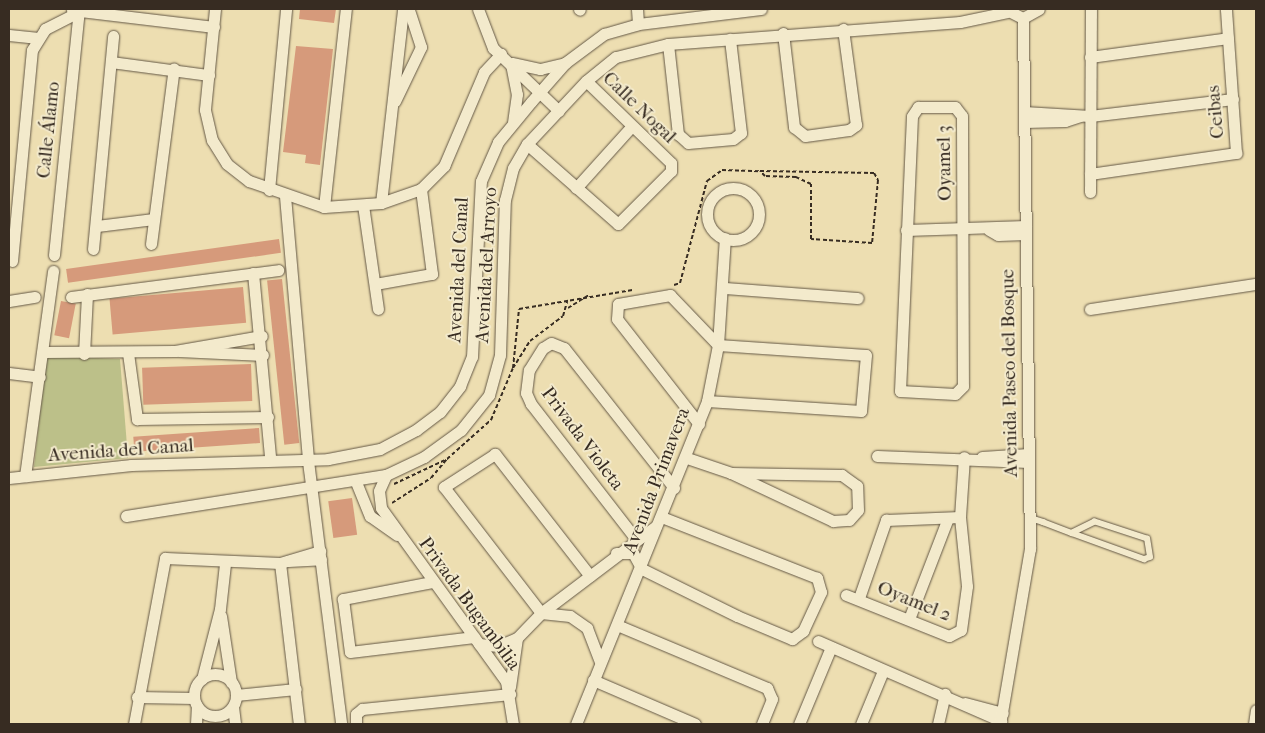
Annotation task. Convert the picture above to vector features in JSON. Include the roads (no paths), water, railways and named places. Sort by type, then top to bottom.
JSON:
[{"type":"street","points":[[215,9],[205,110],[212,140],[234,170],[269,190],[324,206],[381,203],[421,189],[444,166],[484,72],[501,54]]},
{"type":"street","points":[[269,190],[286,9]]},
{"type":"street","points":[[324,206],[346,9]]},
{"type":"street","points":[[381,203],[403,9]]},
{"type":"street","points":[[392,107],[420,47],[408,9]]},
{"type":"street","points":[[479,9],[488,39],[559,111]]},
{"type":"street","points":[[637,9],[638,24]]},
{"type":"street","name":"Avenida del Canal","points":[[9,478],[131,465],[308,461],[380,448],[440,412],[460,386],[472,357],[478,298],[481,181],[490,156],[530,102],[566,63],[604,34],[638,24],[694,13],[761,9]]},
{"type":"street","points":[[1006,10],[1023,18],[1039,9]]},
{"type":"street","points":[[1090,9],[1090,58],[1085,116],[1090,192]]},
{"type":"street","name":"Ceibas","points":[[1090,174],[1231,156],[1237,149],[1226,9]]},
{"type":"street","name":"Avenida del Arroyo","points":[[126,516],[312,489],[386,475],[450,440],[472,420],[489,395],[502,342],[505,200],[513,168],[527,144],[586,81],[627,51],[668,44],[783,33],[960,22],[1006,10]]},
{"type":"street","points":[[9,35],[36,38],[76,11],[117,13],[214,27]]},
{"type":"street","name":"Calle Álamo","points":[[54,255],[76,11]]},
{"type":"street","name":"Avenida Paseo del Bosque","points":[[1002,719],[1030,548],[1023,18]]},
{"type":"street","points":[[783,33],[794,127],[805,136],[849,130],[856,125],[843,28]]},
{"type":"street","points":[[93,249],[97,226],[113,36]]},
{"type":"street","points":[[12,261],[12,231],[36,38]]},
{"type":"street","points":[[668,44],[678,134],[688,143],[733,139],[741,133],[730,38]]},
{"type":"street","points":[[1090,58],[1228,38]]},
{"type":"street","points":[[110,62],[209,71]]},
{"type":"street","points":[[511,62],[540,69],[566,63]]},
{"type":"street","points":[[511,62],[517,94],[512,125]]},
{"type":"street","points":[[151,244],[174,68]]},
{"type":"street","name":"Calle Nogal","points":[[527,144],[618,224],[672,171],[671,163],[631,127],[586,81]]},
{"type":"street","points":[[1024,117],[1065,121],[1085,116],[1233,99]]},
{"type":"street","name":"Oyamel 3","points":[[955,107],[962,116],[964,230],[963,386],[955,394],[900,391],[913,110],[955,107]]},
{"type":"street","points":[[576,188],[631,127]]},
{"type":"street","points":[[737,188],[753,198],[758,217],[744,237],[725,238],[710,226],[708,208],[718,192],[737,188]]},
{"type":"street","points":[[375,284],[432,274],[421,189]]},
{"type":"street","points":[[285,196],[308,461],[342,724]]},
{"type":"street","points":[[363,205],[378,309]]},
{"type":"street","points":[[97,226],[154,219]]},
{"type":"street","points":[[906,230],[1026,230]]},
{"type":"street","name":"Avenida Primavera","points":[[576,724],[600,662],[642,569],[658,522],[687,458],[707,401],[718,345],[724,288],[725,238]]},
{"type":"street","points":[[71,297],[278,270]]},
{"type":"street","points":[[25,476],[53,271]]},
{"type":"street","points":[[253,273],[262,336],[270,456]]},
{"type":"street","points":[[1090,309],[1256,284]]},
{"type":"street","points":[[724,288],[858,298]]},
{"type":"street","points":[[84,354],[87,294]]},
{"type":"street","points":[[699,424],[617,319],[615,308],[622,301],[670,296],[718,345],[864,354],[864,407],[859,412],[707,401]]},
{"type":"street","points":[[9,301],[35,297]]},
{"type":"street","points":[[43,352],[84,354],[175,351],[262,336]]},
{"type":"street","name":"Privada Violeta","points":[[635,538],[531,404],[526,392],[529,370],[543,348],[552,344],[564,348],[674,488]]},
{"type":"street","points":[[175,351],[200,356],[263,355]]},
{"type":"street","points":[[128,353],[137,419],[268,417]]},
{"type":"street","points":[[9,373],[40,377]]},
{"type":"street","points":[[541,613],[445,492],[446,485],[495,454],[590,576]]},
{"type":"street","points":[[877,456],[1029,458]]},
{"type":"street","name":"Oyamel 2","points":[[846,595],[859,598],[949,636],[961,630],[967,586],[960,517],[964,456]]},
{"type":"street","points":[[687,458],[731,473],[833,522],[849,520],[859,506],[857,486],[842,475],[731,473]]},
{"type":"street","name":"Privada Bugambilia","points":[[386,475],[379,503],[398,536],[476,640],[510,694],[513,724]]},
{"type":"street","name":"Privada Bugambilia","points":[[356,482],[370,516],[398,536]]},
{"type":"street","name":"Oyamel 2","points":[[859,598],[886,520],[960,517]]},
{"type":"street","points":[[909,619],[948,518]]},
{"type":"street","points":[[432,582],[343,598],[350,652],[476,640],[498,646],[517,638],[541,613],[590,576],[616,553],[635,538],[658,522],[817,578],[821,584],[803,631],[792,639],[642,569],[633,553],[616,553]]},
{"type":"street","points":[[134,724],[137,697],[162,564],[173,555],[225,564],[284,562],[320,555]]},
{"type":"street","points":[[284,562],[299,724]]},
{"type":"street","points":[[196,724],[196,702],[220,609],[225,564]]},
{"type":"street","points":[[220,609],[232,682],[236,695],[232,707],[235,724]]},
{"type":"street","points":[[541,613],[563,613],[582,623],[595,640],[600,662]]},
{"type":"street","points":[[617,625],[772,692],[762,724]]},
{"type":"street","points":[[356,724],[356,714],[362,709],[510,694],[517,638]]},
{"type":"street","points":[[818,641],[883,671],[965,703],[970,710],[1002,719]]},
{"type":"street","points":[[799,724],[831,647]]},
{"type":"street","points":[[865,723],[883,671]]},
{"type":"street","points":[[202,679],[218,675],[232,682]]},
{"type":"street","points":[[593,680],[694,724]]},
{"type":"street","points":[[236,695],[296,689]]},
{"type":"street","points":[[938,724],[945,694]]},
{"type":"street","points":[[137,697],[196,702],[219,716],[232,707]]},
{"type":"lane","points":[[1030,518],[1144,559],[1150,557],[1147,539],[1094,522],[1072,533]]}]
